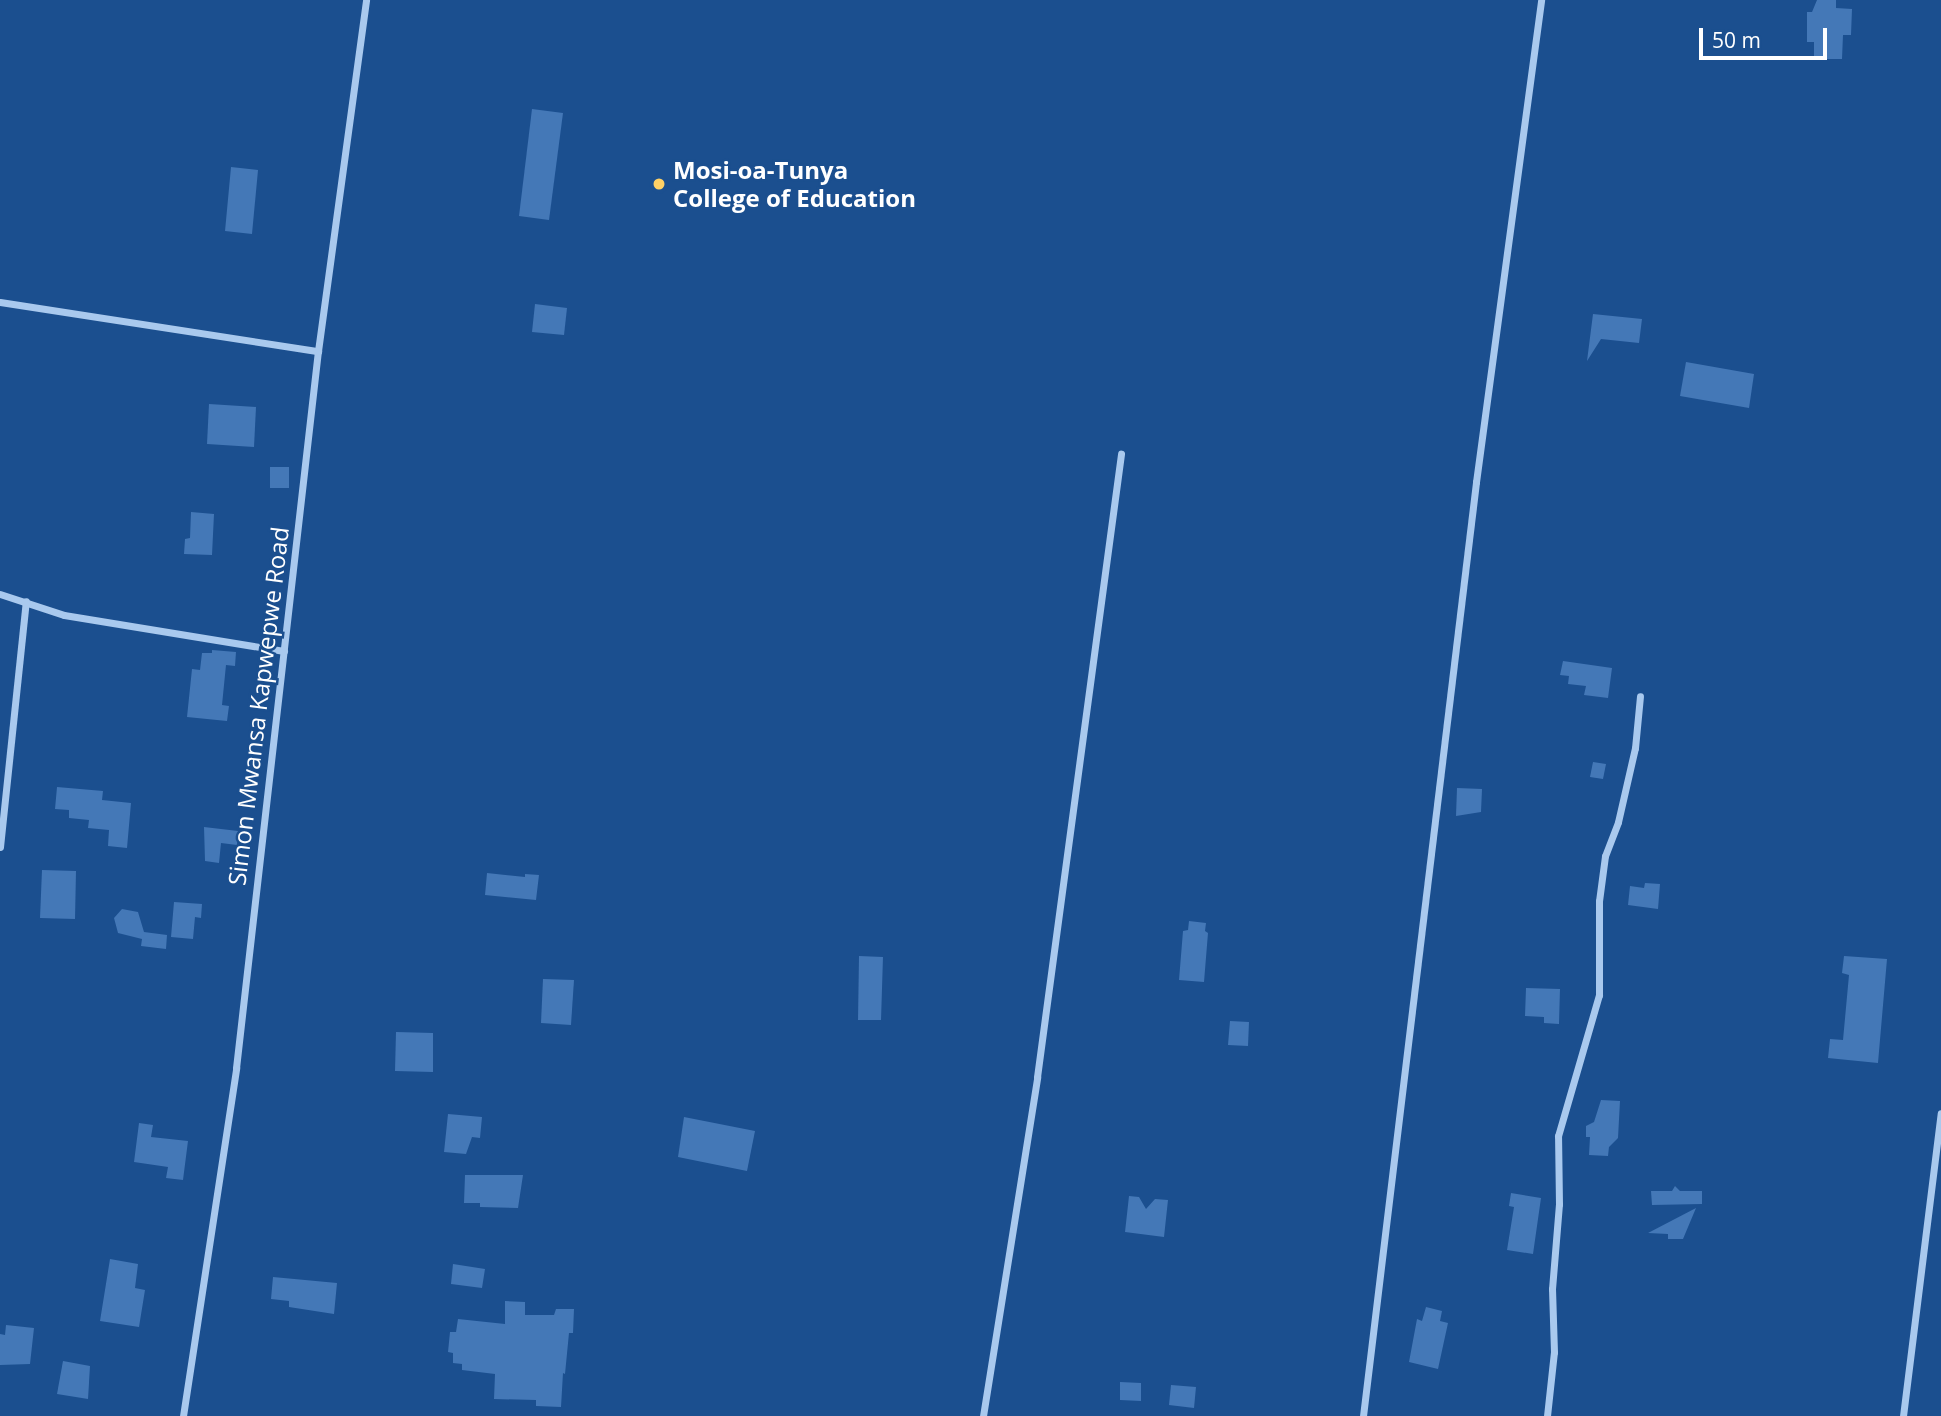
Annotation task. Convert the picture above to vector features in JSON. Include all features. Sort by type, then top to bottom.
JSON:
[{"type":"street","name":"Simon Mwansa Kapwepwe Road","points":[[183,1416],[236,1068],[318,351],[366,0]]},
{"type":"street","points":[[1363,1416],[1474,495],[1541,0]]},
{"type":"street","points":[[0,302],[318,351]]},
{"type":"street","points":[[983,1416],[1037,1077],[1121,454]]},
{"type":"street","points":[[0,594],[64,615],[284,651]]},
{"type":"street","points":[[0,846],[26,601]]},
{"type":"street","points":[[1547,1416],[1554,1352],[1552,1289],[1559,1204],[1558,1136],[1599,995],[1599,901],[1605,856],[1618,822],[1635,748],[1640,696]]},
{"type":"street","points":[[1903,1416],[1941,1113]]},
{"type":"building","points":[[1817,0],[1836,0],[1836,8],[1852,9],[1851,35],[1843,35],[1842,59],[1814,59],[1814,42],[1807,42],[1807,12],[1812,12]]},
{"type":"building","points":[[532,109],[563,113],[549,220],[519,216]]},
{"type":"building","points":[[231,167],[258,170],[252,234],[225,231]]},
{"type":"building","points":[[535,304],[567,308],[564,335],[532,332]]},
{"type":"building","points":[[1593,314],[1642,319],[1639,343],[1601,339],[1587,361]]},
{"type":"building","points":[[1686,362],[1754,374],[1749,408],[1680,396]]},
{"type":"building","points":[[209,404],[256,407],[254,447],[207,444]]},
{"type":"building","points":[[270,467],[289,467],[289,488],[270,488]]},
{"type":"building","points":[[191,512],[214,514],[212,555],[184,554],[185,539],[190,538]]},
{"type":"building","points":[[212,650],[236,652],[235,666],[226,665],[222,705],[229,706],[227,721],[187,717],[192,669],[200,670],[202,653],[212,653]]},
{"type":"building","points":[[1563,661],[1612,668],[1608,698],[1584,695],[1586,686],[1568,684],[1569,676],[1560,675]]},
{"type":"building","points":[[1593,762],[1606,764],[1603,779],[1590,777]]},
{"type":"building","points":[[57,787],[103,791],[102,800],[131,803],[127,848],[108,846],[109,830],[88,828],[89,820],[69,818],[69,810],[55,809]]},
{"type":"building","points":[[1457,788],[1482,789],[1481,812],[1456,816]]},
{"type":"building","points":[[204,827],[238,831],[237,845],[221,843],[219,863],[205,861]]},
{"type":"building","points":[[42,870],[76,871],[75,919],[40,918]]},
{"type":"building","points":[[487,873],[525,877],[525,874],[539,875],[536,900],[485,895]]},
{"type":"building","points":[[1645,883],[1660,884],[1658,909],[1628,905],[1630,886],[1644,888]]},
{"type":"building","points":[[174,902],[202,904],[201,918],[195,917],[193,939],[171,937]]},
{"type":"building","points":[[122,909],[138,912],[144,932],[167,935],[166,949],[141,946],[142,939],[118,933],[114,918]]},
{"type":"building","points":[[1189,921],[1206,923],[1205,931],[1208,933],[1204,982],[1179,980],[1183,931],[1188,930]]},
{"type":"building","points":[[859,956],[883,957],[881,1020],[858,1020]]},
{"type":"building","points":[[1844,956],[1887,959],[1878,1063],[1828,1058],[1830,1039],[1843,1040],[1849,975],[1842,973]]},
{"type":"building","points":[[543,979],[574,980],[571,1025],[541,1023]]},
{"type":"building","points":[[1526,988],[1560,989],[1559,1024],[1544,1023],[1544,1017],[1525,1016]]},
{"type":"building","points":[[1230,1021],[1249,1022],[1248,1046],[1228,1045]]},
{"type":"building","points":[[396,1032],[433,1033],[433,1072],[395,1071]]},
{"type":"building","points":[[1601,1100],[1620,1101],[1618,1138],[1609,1147],[1608,1156],[1589,1155],[1590,1137],[1586,1137],[1586,1126],[1594,1122]]},
{"type":"building","points":[[448,1114],[482,1117],[480,1138],[472,1137],[466,1154],[444,1152]]},
{"type":"building","points":[[684,1117],[755,1131],[747,1171],[678,1157]]},
{"type":"building","points":[[139,1123],[153,1125],[151,1137],[188,1141],[183,1180],[166,1178],[168,1167],[134,1162]]},
{"type":"building","points":[[465,1175],[523,1175],[518,1208],[480,1207],[480,1203],[464,1203]]},
{"type":"building","points":[[1675,1186],[1680,1191],[1702,1191],[1702,1204],[1652,1205],[1651,1191],[1672,1191]]},
{"type":"building","points":[[1511,1193],[1541,1198],[1533,1254],[1507,1250],[1514,1207],[1509,1206]]},
{"type":"building","points":[[1129,1196],[1139,1197],[1146,1209],[1155,1199],[1168,1200],[1164,1237],[1125,1232]]},
{"type":"building","points":[[1696,1208],[1683,1239],[1668,1239],[1668,1234],[1648,1233]]},
{"type":"building","points":[[110,1259],[138,1264],[135,1288],[145,1290],[139,1327],[100,1321]]},
{"type":"building","points":[[453,1264],[485,1269],[482,1288],[451,1284]]},
{"type":"building","points":[[273,1277],[337,1283],[334,1314],[289,1307],[289,1301],[271,1299]]},
{"type":"building","points":[[505,1301],[525,1302],[525,1315],[554,1315],[556,1309],[574,1309],[573,1333],[569,1333],[565,1374],[563,1373],[561,1407],[536,1406],[536,1400],[494,1399],[495,1374],[462,1370],[462,1364],[453,1363],[453,1353],[448,1352],[450,1332],[456,1332],[458,1319],[505,1324]]},
{"type":"building","points":[[1426,1307],[1442,1311],[1440,1321],[1448,1323],[1438,1369],[1409,1362],[1417,1319],[1422,1321]]},
{"type":"building","points":[[6,1325],[34,1328],[30,1364],[0,1365],[0,1334],[5,1335]]},
{"type":"building","points":[[63,1361],[90,1366],[88,1399],[57,1394]]},
{"type":"building","points":[[1120,1382],[1141,1383],[1141,1401],[1120,1400]]},
{"type":"building","points":[[1171,1385],[1196,1387],[1194,1408],[1169,1405]]},
{"type":"place","name":"Mosi-oa-Tunya College of Education","points":[[659,184]]}]
